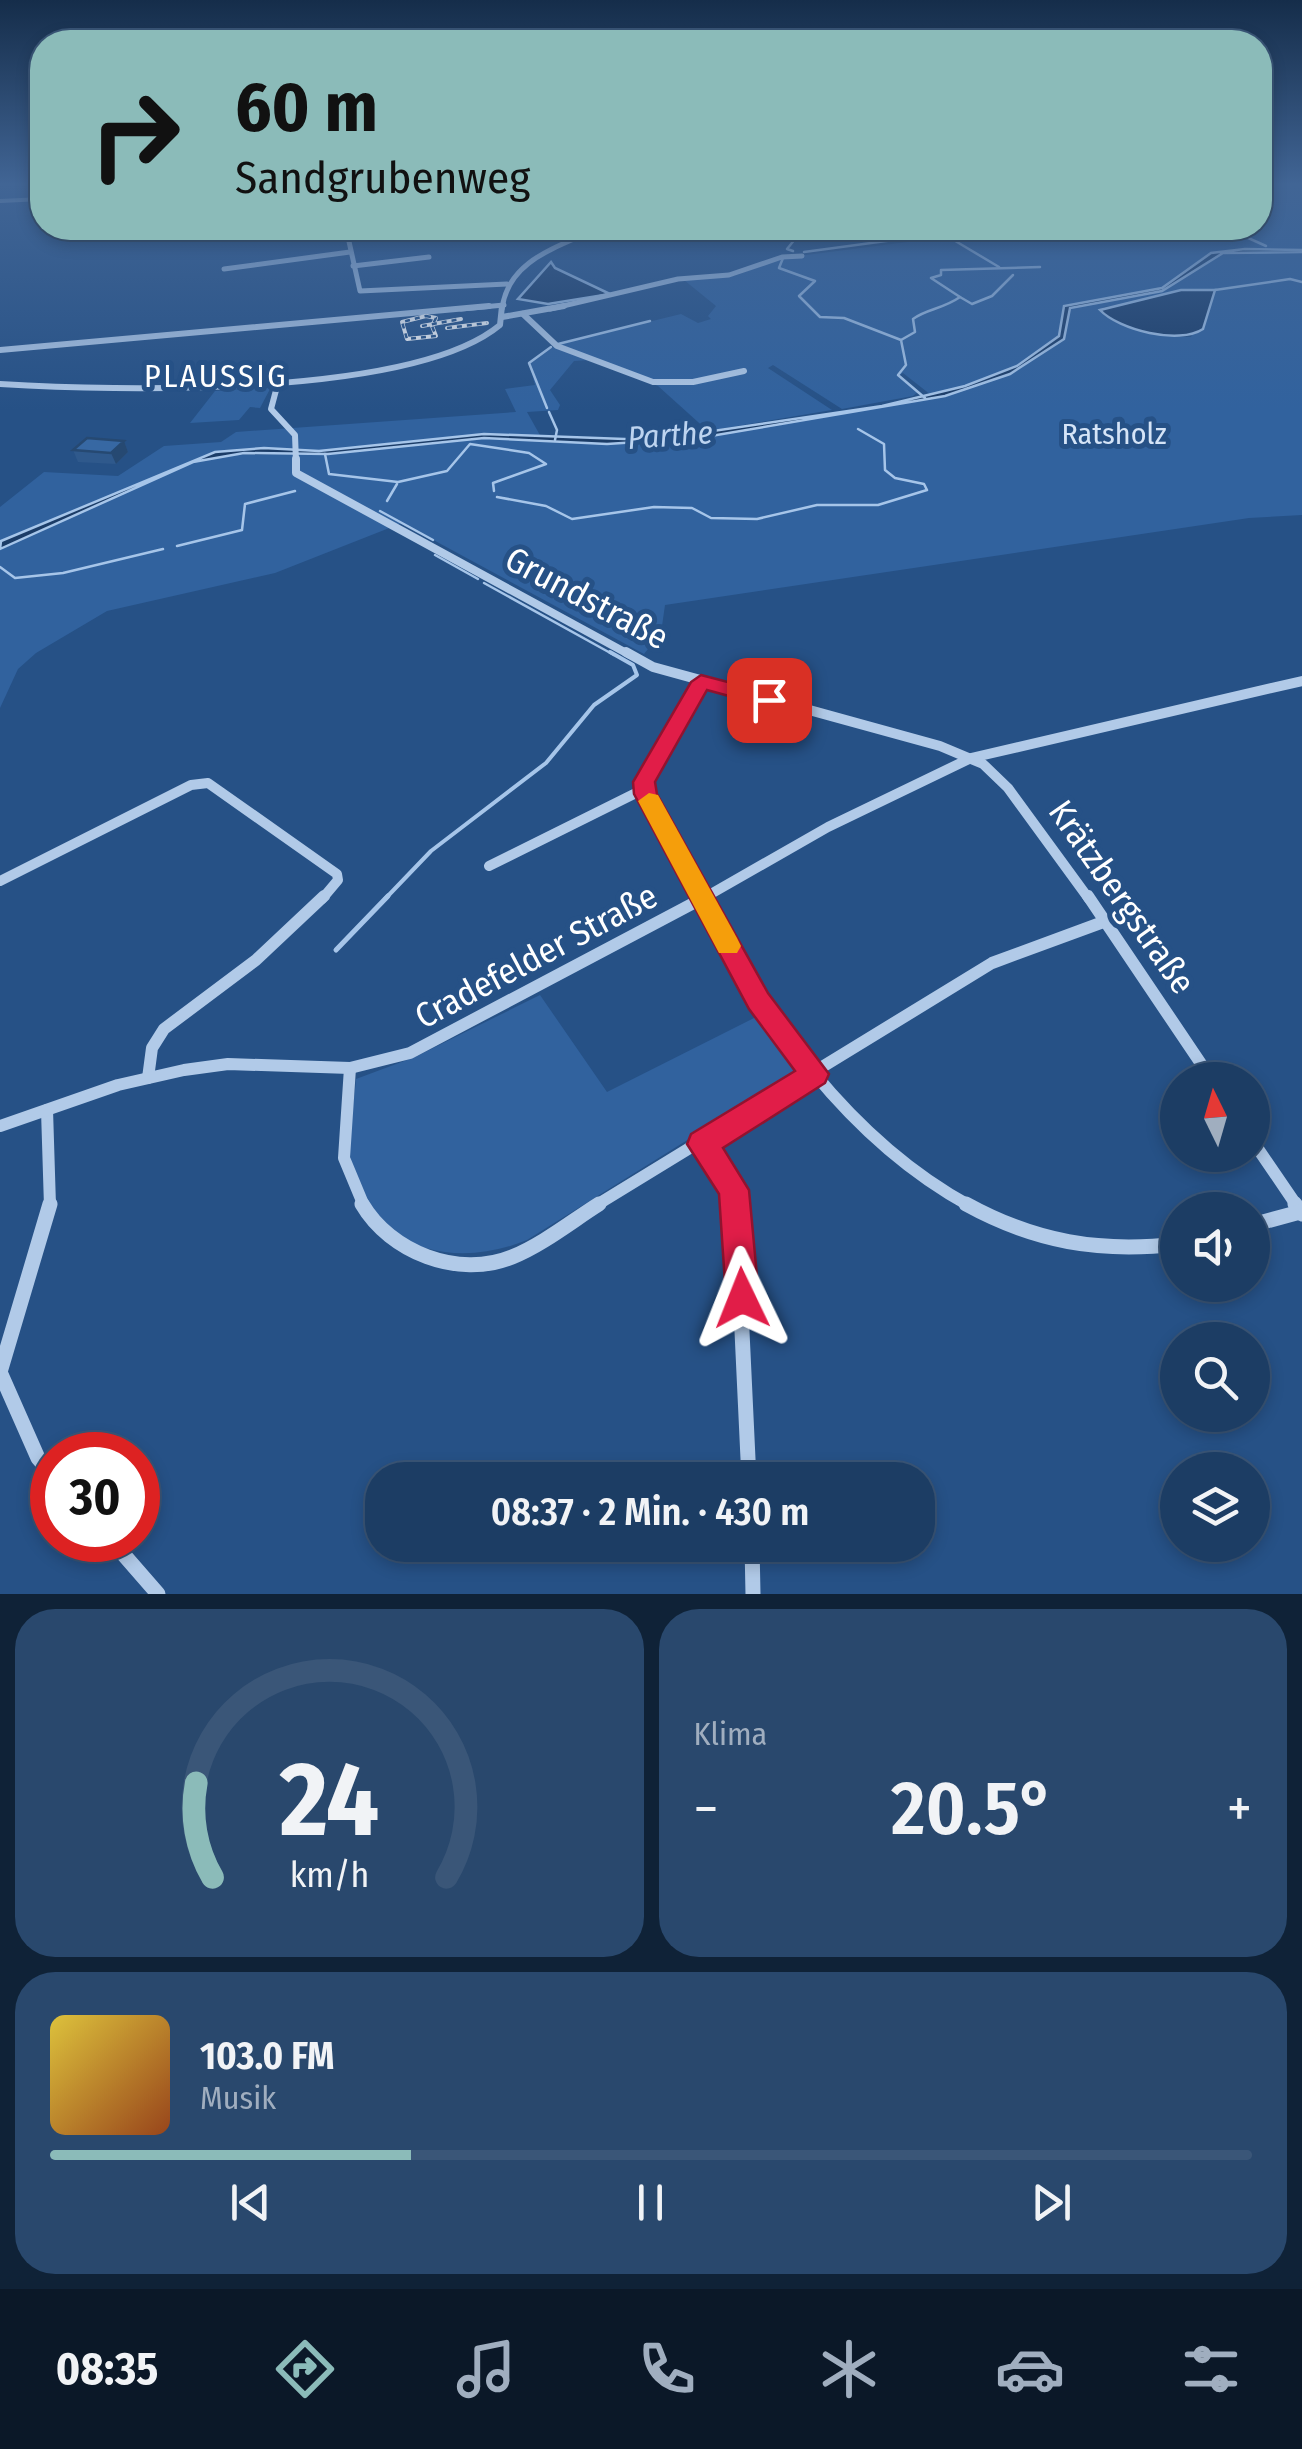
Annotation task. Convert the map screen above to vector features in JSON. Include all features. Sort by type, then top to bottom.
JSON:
[{"type":"street","points":[[224,269],[288,260]]},
{"type":"street","points":[[352,260],[360,291],[507,284]]},
{"type":"street","points":[[353,266],[396,260]]},
{"type":"street","points":[[0,384],[88,390],[279,379],[371,369],[488,335],[502,317],[507,284],[530,260]]},
{"type":"street","points":[[502,317],[678,279],[729,275],[771,260]]},
{"type":"street","points":[[0,350],[504,304]]},
{"type":"street","points":[[523,314],[557,346],[653,382],[694,382],[744,371]]},
{"type":"street","name":"Grundstraße","points":[[279,379],[271,408],[296,435],[296,473],[308,484],[383,519],[636,659],[701,682],[971,758]]},
{"type":"street","name":"Cradefelder Straße","points":[[0,1126],[148,1078],[228,1064],[350,1068],[410,1053],[610,951],[828,827],[971,758],[1302,681]]},
{"type":"street","points":[[701,682],[647,770],[644,789],[759,1001],[814,1074],[904,1165],[987,1219],[1081,1247],[1130,1251],[1160,1247]]},
{"type":"street","name":"Krätzbergstraße","points":[[971,758],[1008,788],[1106,921],[1200,1062]]},
{"type":"street","points":[[0,881],[192,785],[208,783],[337,874],[338,880],[329,891],[278,940],[164,1029],[152,1048],[148,1078]]},
{"type":"street","points":[[488,866],[644,789]]},
{"type":"street","points":[[350,1068],[346,1170],[368,1219],[397,1248],[434,1261],[468,1265],[510,1258],[702,1144],[992,962],[1106,921]]},
{"type":"street","points":[[30,1440],[0,1372],[50,1206],[47,1110]]},
{"type":"street","points":[[702,1144],[734,1190],[740,1226],[748,1462]]},
{"type":"street","points":[[1270,1167],[1301,1213],[1270,1220]]},
{"type":"street","points":[[130,1562],[158,1594]]},
{"type":"street","points":[[752,1562],[753,1594]]},
{"type":"green space","points":[[777,260],[1201,260],[1162,288],[1064,306],[1059,336],[1036,358],[1001,374],[931,395],[903,373],[898,376],[918,392],[913,396],[842,409],[773,365],[768,368],[832,410],[708,431],[658,386],[590,360],[574,361],[550,390],[560,405],[558,410],[527,412],[541,437],[482,434],[319,451],[264,448],[215,452],[0,541],[0,507],[44,472],[118,476],[164,446],[221,442],[236,432],[516,412],[505,389],[535,385],[529,363],[558,344],[681,314],[698,323],[711,319],[708,316],[716,306],[684,280],[734,276]]},
{"type":"green space","name":"Ratsholz","points":[[1208,260],[1302,260],[1302,515],[1249,518],[665,605],[661,633],[644,654],[402,523],[275,573],[107,611],[36,653],[18,669],[0,708],[0,549],[195,461],[219,455],[322,454],[469,438],[607,444],[692,439],[945,396],[1010,374],[1063,339],[1068,308],[1162,291]],"holes":[[[1181,290],[1214,290],[1191,337],[1144,331],[1103,307],[1149,301]]]},
{"type":"green space","points":[[270,389],[260,408],[250,407],[239,420],[190,423],[215,391]]},
{"type":"green space","points":[[540,995],[607,1092],[762,1014],[803,1068],[527,1240],[474,1253],[422,1247],[400,1236],[380,1220],[364,1199],[353,1172],[350,1138],[356,1079],[415,1057]]},
{"type":"shaded area","points":[[1201,260],[1211,260],[1162,291],[1070,308],[1064,339],[1010,374],[945,396],[699,438],[607,444],[484,438],[328,454],[244,453],[193,462],[0,549],[1,541],[215,452],[264,448],[319,451],[484,434],[652,440],[882,406],[965,386],[1017,366],[1059,336],[1064,306],[1162,288]]},
{"type":"shaded area","points":[[551,262],[555,268],[610,294],[548,304],[518,299]]},
{"type":"shaded area","points":[[1181,290],[1215,290],[1203,329],[1192,334],[1150,333],[1121,324],[1100,310]]},
{"type":"building","points":[[87,438],[124,441],[111,453],[73,450]]},
{"type":"waterway","points":[[782,260],[779,268],[815,281],[799,296],[820,317],[844,318],[901,340]]},
{"type":"waterway","points":[[988,260],[999,267]]},
{"type":"waterway","points":[[960,297],[931,278],[941,275],[941,270],[1040,267]]},
{"type":"waterway","points":[[960,297],[972,304],[992,296],[1013,275]]},
{"type":"waterway","points":[[1215,290],[1290,279],[1302,282]]},
{"type":"waterway","points":[[901,340],[915,332],[913,319],[960,297]]},
{"type":"waterway","points":[[558,344],[650,321]]},
{"type":"waterway","points":[[901,340],[906,365],[898,375],[925,398]]},
{"type":"waterway","points":[[547,408],[529,363],[551,347]]},
{"type":"waterway","points":[[549,412],[557,430],[555,440]]},
{"type":"waterway","points":[[497,497],[546,506],[572,519],[654,507],[692,508],[711,518],[757,519],[817,505],[878,505],[927,490],[924,484],[895,478],[885,470],[884,444],[858,429]]},
{"type":"waterway","points":[[325,454],[329,474],[398,482],[447,471],[470,444],[529,453],[546,464],[493,483],[494,491]]},
{"type":"waterway","points":[[387,501],[397,484]]},
{"type":"waterway","points":[[177,546],[242,530],[245,504],[295,491]]},
{"type":"waterway","points":[[380,511],[433,540]]},
{"type":"waterway","points":[[0,567],[15,578],[63,573],[163,549]]},
{"type":"waterway","points":[[435,555],[478,579]]},
{"type":"waterway","points":[[484,583],[614,655]]},
{"type":"waterway","points":[[385,899],[431,851],[546,763],[594,705],[637,675],[633,665],[610,652]]},
{"type":"waterway","points":[[336,950],[388,896]]},
{"type":"railway","points":[[426,316],[436,318],[433,324],[436,336],[407,339],[402,322],[426,316]]},
{"type":"railway","points":[[433,324],[461,319]]},
{"type":"railway","points":[[447,328],[487,323]]},
{"type":"railway","points":[[422,326],[433,324]]},
{"type":"slow traffic","points":[[649,801],[728,946]]},
{"type":"district","name":"PLAUSSIG","points":[[216,376]]},
{"type":"route","points":[[742,1298],[740,1226],[734,1190],[702,1144],[814,1074],[759,1001],[646,794],[644,782],[647,770],[701,682],[769,700]]},
{"type":"water label","name":"Parthe","points":[[670,435]]}]
